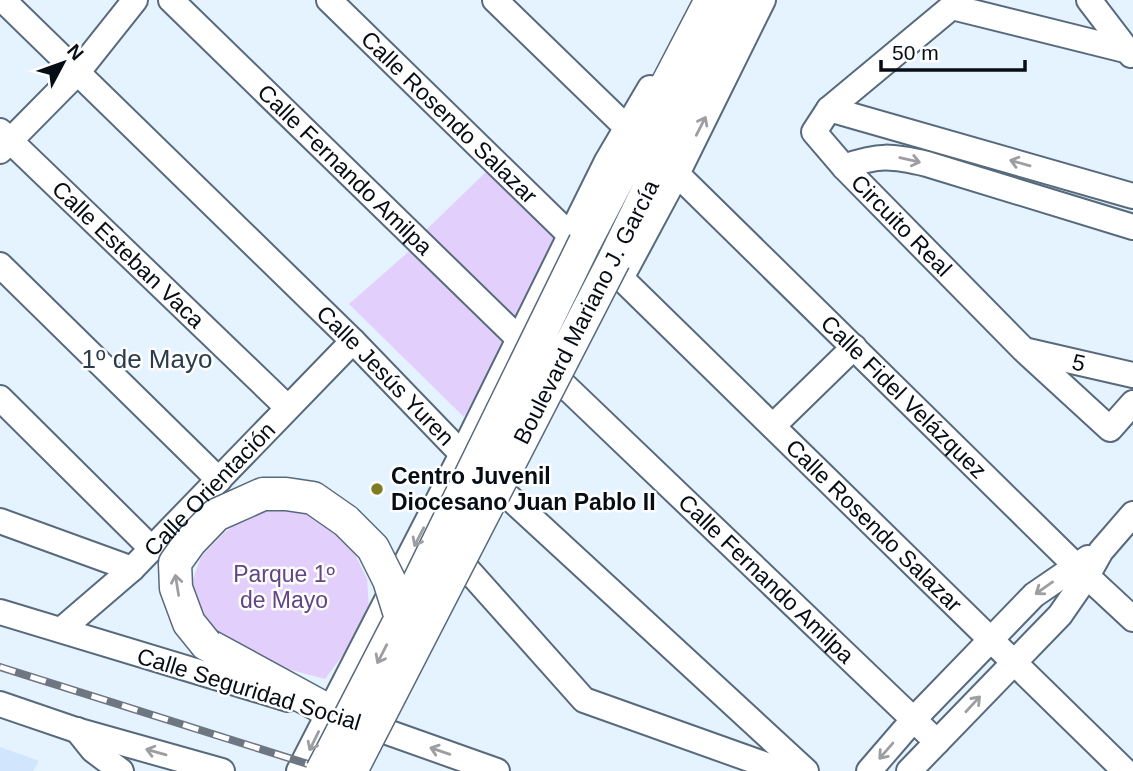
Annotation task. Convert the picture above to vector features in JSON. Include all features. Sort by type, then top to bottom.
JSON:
[{"type":"main road","name":"Boulevard Mariano J. García","points":[[322,771],[401,618],[578,238],[711,0]]},
{"type":"main road","name":"Boulevard Mariano J. García","points":[[351,771],[617,269],[741,0]]},
{"type":"main road","points":[[329,711],[206,645],[189,623],[176,588],[175,563],[190,542],[216,515],[263,494],[313,498],[346,521],[373,548],[389,580],[401,618]]},
{"type":"street","name":"Calle Jesús Yuren","points":[[3,0],[353,341],[461,454],[806,771]]},
{"type":"street","points":[[3,141],[77,73],[135,0]]},
{"type":"street","name":"Calle Fernando Amilpa","points":[[171,0],[519,339]]},
{"type":"street","name":"Calle Rosendo Salazar","points":[[329,0],[578,238]]},
{"type":"street","points":[[495,0],[626,127]]},
{"type":"street","points":[[299,771],[519,339],[578,238],[626,127],[702,0]]},
{"type":"street","points":[[360,771],[508,497],[564,385],[617,269],[677,174],[763,0]]},
{"type":"street","points":[[1089,0],[1131,54]]},
{"type":"street","points":[[829,109],[956,3],[1131,54]]},
{"type":"street","points":[[829,109],[1133,196]]},
{"type":"street","name":"Circuito Real","points":[[829,109],[814,132],[844,167],[1024,350],[1110,429],[1133,403]]},
{"type":"street","name":"Calle Esteban Vaca","points":[[3,141],[287,407]]},
{"type":"street","points":[[844,167],[864,160],[892,156],[927,164],[1133,227]]},
{"type":"street","name":"Calle Fidel Velázquez","points":[[677,174],[1133,619]]},
{"type":"street","points":[[1059,204],[1069,177]]},
{"type":"street","points":[[0,265],[219,480]]},
{"type":"street","name":"Calle Rosendo Salazar","points":[[617,269],[1125,771]]},
{"type":"street","name":"Calle Orientación","points":[[61,630],[132,569],[353,341]]},
{"type":"street","points":[[773,426],[854,347]]},
{"type":"street","name":"5","points":[[1024,350],[1133,375]]},
{"type":"street","name":"Calle Fernando Amilpa","points":[[564,385],[937,742]]},
{"type":"street","points":[[0,398],[152,548]]},
{"type":"street","points":[[869,771],[913,720],[1034,595],[1081,571],[1133,514]]},
{"type":"street","points":[[0,522],[132,569]]},
{"type":"street","points":[[468,570],[584,700],[783,771]]},
{"type":"street","points":[[909,771],[1060,615],[1081,571]]},
{"type":"street","name":"Calle Seguridad Social","points":[[0,612],[329,711],[497,771]]},
{"type":"street","points":[[0,704],[76,730],[222,771]]},
{"type":"street","points":[[76,730],[93,750],[121,771]]},
{"type":"shaded area","points":[[0,747],[39,761],[33,771],[0,771]]},
{"type":"green space","points":[[489,169],[560,236],[517,319],[421,235]]},
{"type":"green space","points":[[414,247],[507,336],[464,417],[349,304]]},
{"type":"green space","name":"Parque 1º de Mayo","points":[[267,509],[294,509],[317,518],[348,540],[367,579],[369,607],[345,652],[325,679],[273,665],[204,630],[190,587],[201,557],[224,533],[246,517]]},
{"type":"railway","points":[[0,667],[330,771]]},
{"type":"place","name":"Centro Juvenil Diocesano Juan Pablo II","points":[[377,489]]},
{"type":"district","name":"1º de Mayo","points":[[147,359]]}]
